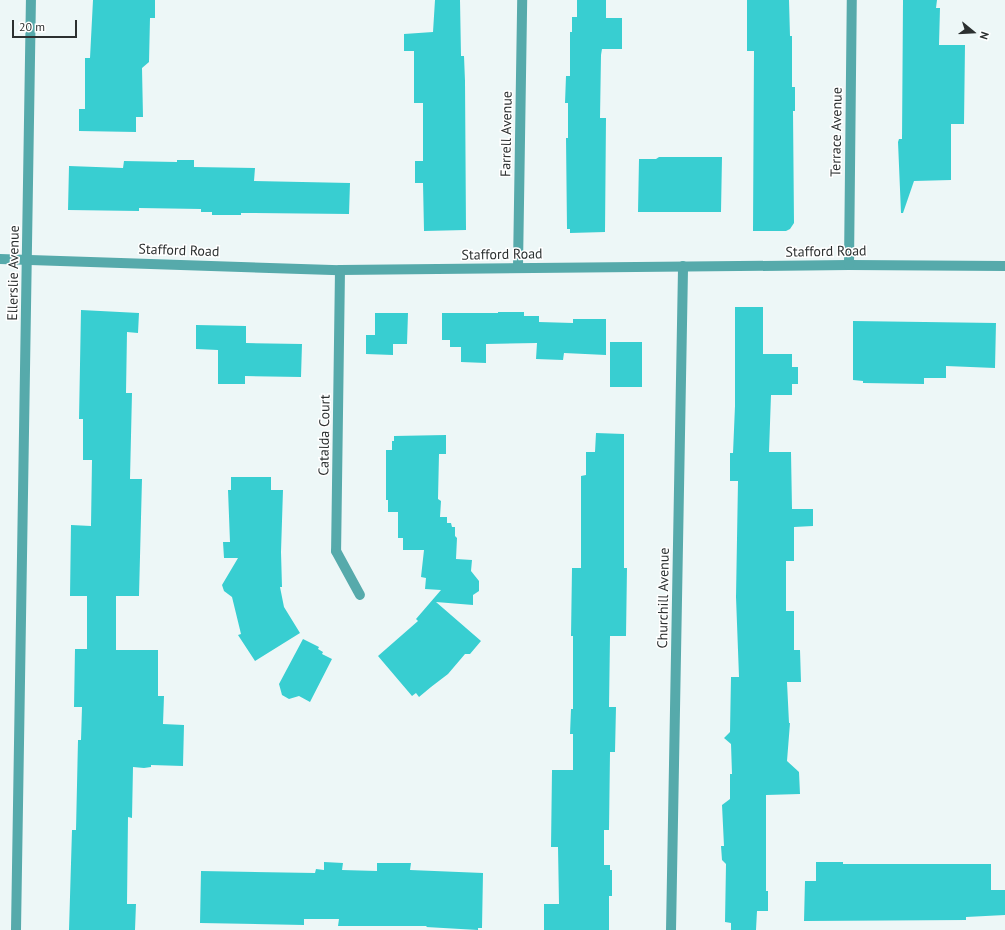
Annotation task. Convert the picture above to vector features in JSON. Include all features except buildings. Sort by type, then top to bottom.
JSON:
[{"type":"street","name":"Ellerslie Avenue","points":[[16,930],[31,0]]},
{"type":"street","name":"Farrell Avenue","points":[[518,267],[522,0]]},
{"type":"street","name":"Terrace Avenue","points":[[849,264],[852,0]]},
{"type":"street","name":"Stafford Road","points":[[0,259],[340,270],[849,264],[1005,266]]},
{"type":"street","name":"Churchill Avenue","points":[[671,930],[683,266]]},
{"type":"street","name":"Catalda Court","points":[[340,270],[336,551],[360,595]]}]
